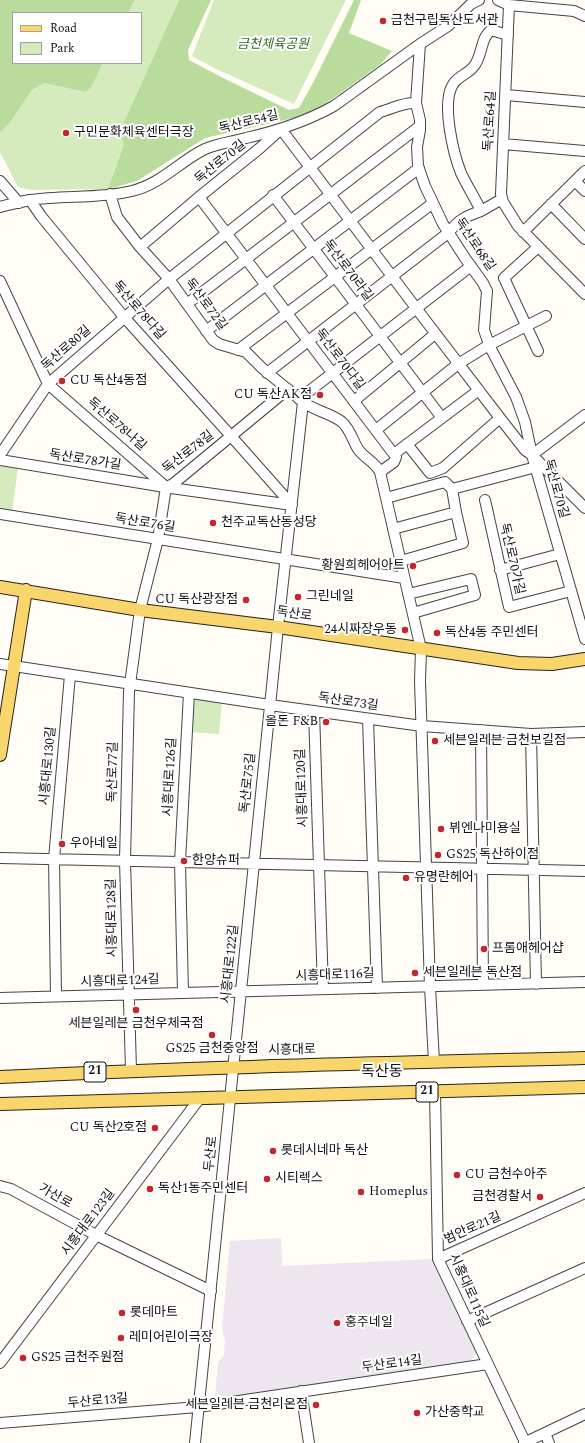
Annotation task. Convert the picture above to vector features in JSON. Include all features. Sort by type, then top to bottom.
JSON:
[{"type":"main road","name":"독산로","points":[[0,587],[26,590],[140,610],[278,627],[518,663],[552,664],[585,659]]},
{"type":"main road","points":[[0,755],[26,590]]},
{"type":"main road","name":"시흥대로","points":[[0,1077],[131,1070],[585,1058]]},
{"type":"main road","name":"21","points":[[0,1104],[585,1087]]},
{"type":"street","name":"독산로54길","points":[[0,206],[30,200],[132,191],[157,181],[204,149],[220,143],[281,129],[319,114],[334,106],[420,44],[448,26],[471,4],[479,0]]},
{"type":"street","points":[[498,0],[509,5],[574,11],[585,16]]},
{"type":"street","name":"독산로64길","points":[[509,5],[502,199],[523,232],[585,294]]},
{"type":"street","points":[[481,211],[461,172],[455,152],[447,110],[452,85],[459,77],[468,73],[476,64],[484,40],[491,30],[508,35]]},
{"type":"street","name":"독산로68길","points":[[420,44],[416,103],[420,126],[416,147],[419,168],[433,203],[448,233],[483,282],[487,291],[484,330],[489,344],[516,397],[525,422],[532,455]]},
{"type":"street","points":[[506,95],[585,102]]},
{"type":"street","points":[[226,233],[380,112],[392,109],[405,103],[416,103]]},
{"type":"street","points":[[187,304],[420,126]]},
{"type":"street","name":"독산로70길","points":[[140,247],[281,129],[458,364],[525,450],[532,455],[585,639]]},
{"type":"street","points":[[503,144],[585,151]]},
{"type":"street","points":[[206,331],[419,168]]},
{"type":"street","points":[[523,232],[585,171]]},
{"type":"street","points":[[0,180],[19,203]]},
{"type":"street","points":[[575,181],[585,191]]},
{"type":"street","name":"독산로72길","points":[[110,194],[117,217],[140,247],[169,279],[213,340],[219,344],[246,352],[267,373],[309,406],[343,423],[351,434],[358,450],[377,467],[380,472]]},
{"type":"street","name":"독산로70라길","points":[[274,195],[442,418]]},
{"type":"street","name":"독산로70다길","points":[[199,197],[394,454]]},
{"type":"street","points":[[267,373],[448,233],[459,220],[465,216],[487,209],[502,199]]},
{"type":"street","name":"독산로78다길","points":[[30,200],[41,216],[124,317],[292,506]]},
{"type":"street","points":[[238,350],[433,203]]},
{"type":"street","points":[[551,204],[585,239]]},
{"type":"street","name":"독산로72길","points":[[169,279],[226,233]]},
{"type":"street","points":[[538,247],[504,278],[538,351]]},
{"type":"street","points":[[301,400],[332,372],[471,266]]},
{"type":"street","name":"독산로80길","points":[[0,455],[48,384],[169,279]]},
{"type":"street","points":[[0,282],[48,384]]},
{"type":"street","points":[[376,430],[458,364],[489,344],[546,316]]},
{"type":"street","points":[[354,401],[435,334]]},
{"type":"street","name":"독산로78나길","points":[[48,384],[166,486]]},
{"type":"street","name":"독산로78길","points":[[140,610],[158,539],[166,486],[173,484],[288,389]]},
{"type":"street","points":[[434,1062],[426,867],[421,649],[380,472],[394,462],[396,457],[394,454],[479,390]]},
{"type":"street","name":"독산로75길","points":[[254,864],[292,506],[301,400]]},
{"type":"street","points":[[585,415],[532,455],[585,508]]},
{"type":"street","points":[[407,444],[430,473],[443,468],[500,418]]},
{"type":"street","name":"독산로78가길","points":[[0,460],[292,506]]},
{"type":"street","points":[[452,489],[536,468]]},
{"type":"street","points":[[386,498],[445,482],[452,489],[463,543],[400,561]]},
{"type":"street","name":"독산로70가길","points":[[485,500],[509,608],[571,591]]},
{"type":"street","points":[[393,529],[456,512]]},
{"type":"street","name":"독산로76길","points":[[0,514],[286,559]]},
{"type":"street","points":[[500,570],[560,554]]},
{"type":"street","points":[[286,559],[404,578]]},
{"type":"street","points":[[408,594],[471,579],[475,595],[413,613]]},
{"type":"street","name":"독산로77길","points":[[125,861],[130,684],[140,610]]},
{"type":"street","points":[[0,664],[270,705]]},
{"type":"street","name":"시흥대로130길","points":[[56,996],[54,859],[70,675]]},
{"type":"street","name":"시흥대로126길","points":[[183,993],[180,862],[189,693]]},
{"type":"street","name":"독산로73길","points":[[270,705],[422,726],[531,734],[585,732]]},
{"type":"street","name":"시흥대로120길","points":[[314,711],[323,989]]},
{"type":"street","points":[[368,719],[377,988]]},
{"type":"street","points":[[481,730],[484,985]]},
{"type":"street","points":[[531,734],[536,984]]},
{"type":"street","points":[[0,858],[585,871]]},
{"type":"street","name":"시흥대로128길","points":[[125,861],[131,1070]]},
{"type":"street","name":"시흥대로122길","points":[[234,1067],[254,864]]},
{"type":"street","name":"시흥대로116길","points":[[241,992],[585,982]]},
{"type":"street","name":"시흥대로124길","points":[[0,998],[241,992]]},
{"type":"street","name":"두산로","points":[[195,1443],[234,1067]]},
{"type":"street","name":"시흥대로115길","points":[[434,1091],[438,1259],[524,1443]]},
{"type":"street","name":"시흥대로123길","points":[[0,1363],[200,1098]]},
{"type":"street","name":"가산로","points":[[0,1186],[12,1189],[96,1235]]},
{"type":"street","name":"범안로21길","points":[[438,1259],[585,1193]]},
{"type":"street","points":[[96,1235],[210,1291]]},
{"type":"street","points":[[467,1321],[585,1268]]},
{"type":"street","name":"두산로14길","points":[[198,1406],[488,1364]]},
{"type":"street","points":[[300,1391],[309,1443]]},
{"type":"street","name":"두산로13길","points":[[0,1423],[198,1406]]},
{"type":"street","points":[[524,1443],[585,1414]]},
{"type":"street","points":[[545,1433],[549,1443]]},
{"type":"shaded area","points":[[281,1238],[282,1266],[433,1259],[477,1353],[471,1361],[222,1398],[215,1396],[218,1362],[224,1355],[225,1341],[222,1328],[230,1241]]},
{"type":"green space","points":[[0,0],[135,0],[129,12],[12,12],[12,64],[103,64],[91,88],[85,92],[44,83],[31,91],[11,121],[0,133]]},
{"type":"green space","points":[[135,0],[179,0],[119,133],[124,144],[108,189],[32,190],[18,187],[0,152],[0,133],[11,121],[31,91],[44,83],[85,92],[91,88],[103,64],[142,64],[142,12],[129,12]]},
{"type":"green space","points":[[179,0],[211,0],[188,50],[189,60],[289,110],[299,108],[354,0],[361,0],[349,33],[392,51],[380,65],[311,114],[205,138],[137,181],[108,189],[124,144],[119,133]]},
{"type":"green space","name":"금천체육공원","points":[[214,0],[346,0],[294,104],[214,68],[192,56]]},
{"type":"green space","points":[[0,465],[18,467],[12,512],[0,510]]},
{"type":"green space","points":[[192,696],[222,700],[219,734],[190,732]]},
{"type":"place","name":"금천구립독산도서관","points":[[383,21]]},
{"type":"place","name":"구민문화체육센터극장","points":[[66,133]]},
{"type":"place","name":"CU 독산4동점","points":[[62,381]]},
{"type":"place","name":"CU 독산AK점","points":[[320,395]]},
{"type":"place","name":"천주교독산동성당","points":[[213,523]]},
{"type":"place","name":"황원희헤어아트","points":[[413,566]]},
{"type":"place","name":"그린네일","points":[[298,597]]},
{"type":"place","name":"CU 독산광장점","points":[[246,600]]},
{"type":"place","name":"24시짜장우동","points":[[405,630]]},
{"type":"place","name":"독산4동 주민센터","points":[[437,633]]},
{"type":"place","name":"올돈 F&B","points":[[326,722]]},
{"type":"place","name":"세븐일레븐 금천보길점","points":[[435,741]]},
{"type":"place","name":"뷔엔나미용실","points":[[441,829]]},
{"type":"place","name":"우아네일","points":[[62,844]]},
{"type":"place","name":"GS25 독산하이점","points":[[438,855]]},
{"type":"place","name":"한양슈퍼","points":[[184,861]]},
{"type":"place","name":"유명란헤어","points":[[406,878]]},
{"type":"place","name":"프롬애헤어샵","points":[[484,949]]},
{"type":"place","name":"세븐일레븐 독산점","points":[[415,973]]},
{"type":"place","name":"세븐일레븐 금천우체국점","points":[[136,1010]]},
{"type":"place","name":"GS25 금천중앙점","points":[[212,1035]]},
{"type":"place","name":"CU 독산2호점","points":[[155,1128]]},
{"type":"place","name":"롯데시네마 독산","points":[[273,1151]]},
{"type":"place","name":"CU 금천수아주","points":[[457,1175]]},
{"type":"place","name":"시티렉스","points":[[267,1179]]},
{"type":"place","name":"독산1동주민센터","points":[[150,1189]]},
{"type":"place","name":"Homeplus","points":[[361,1192]]},
{"type":"place","name":"금천경찰서","points":[[540,1197]]},
{"type":"place","name":"롯데마트","points":[[122,1313]]},
{"type":"place","name":"홍주네일","points":[[337,1323]]},
{"type":"place","name":"레미어린이극장","points":[[121,1338]]},
{"type":"place","name":"GS25 금천주원점","points":[[23,1358]]},
{"type":"place","name":"세븐일레븐 금천리온점","points":[[316,1405]]},
{"type":"place","name":"가산중학교","points":[[417,1413]]},
{"type":"district","name":"독산동","points":[[382,1073]]}]
